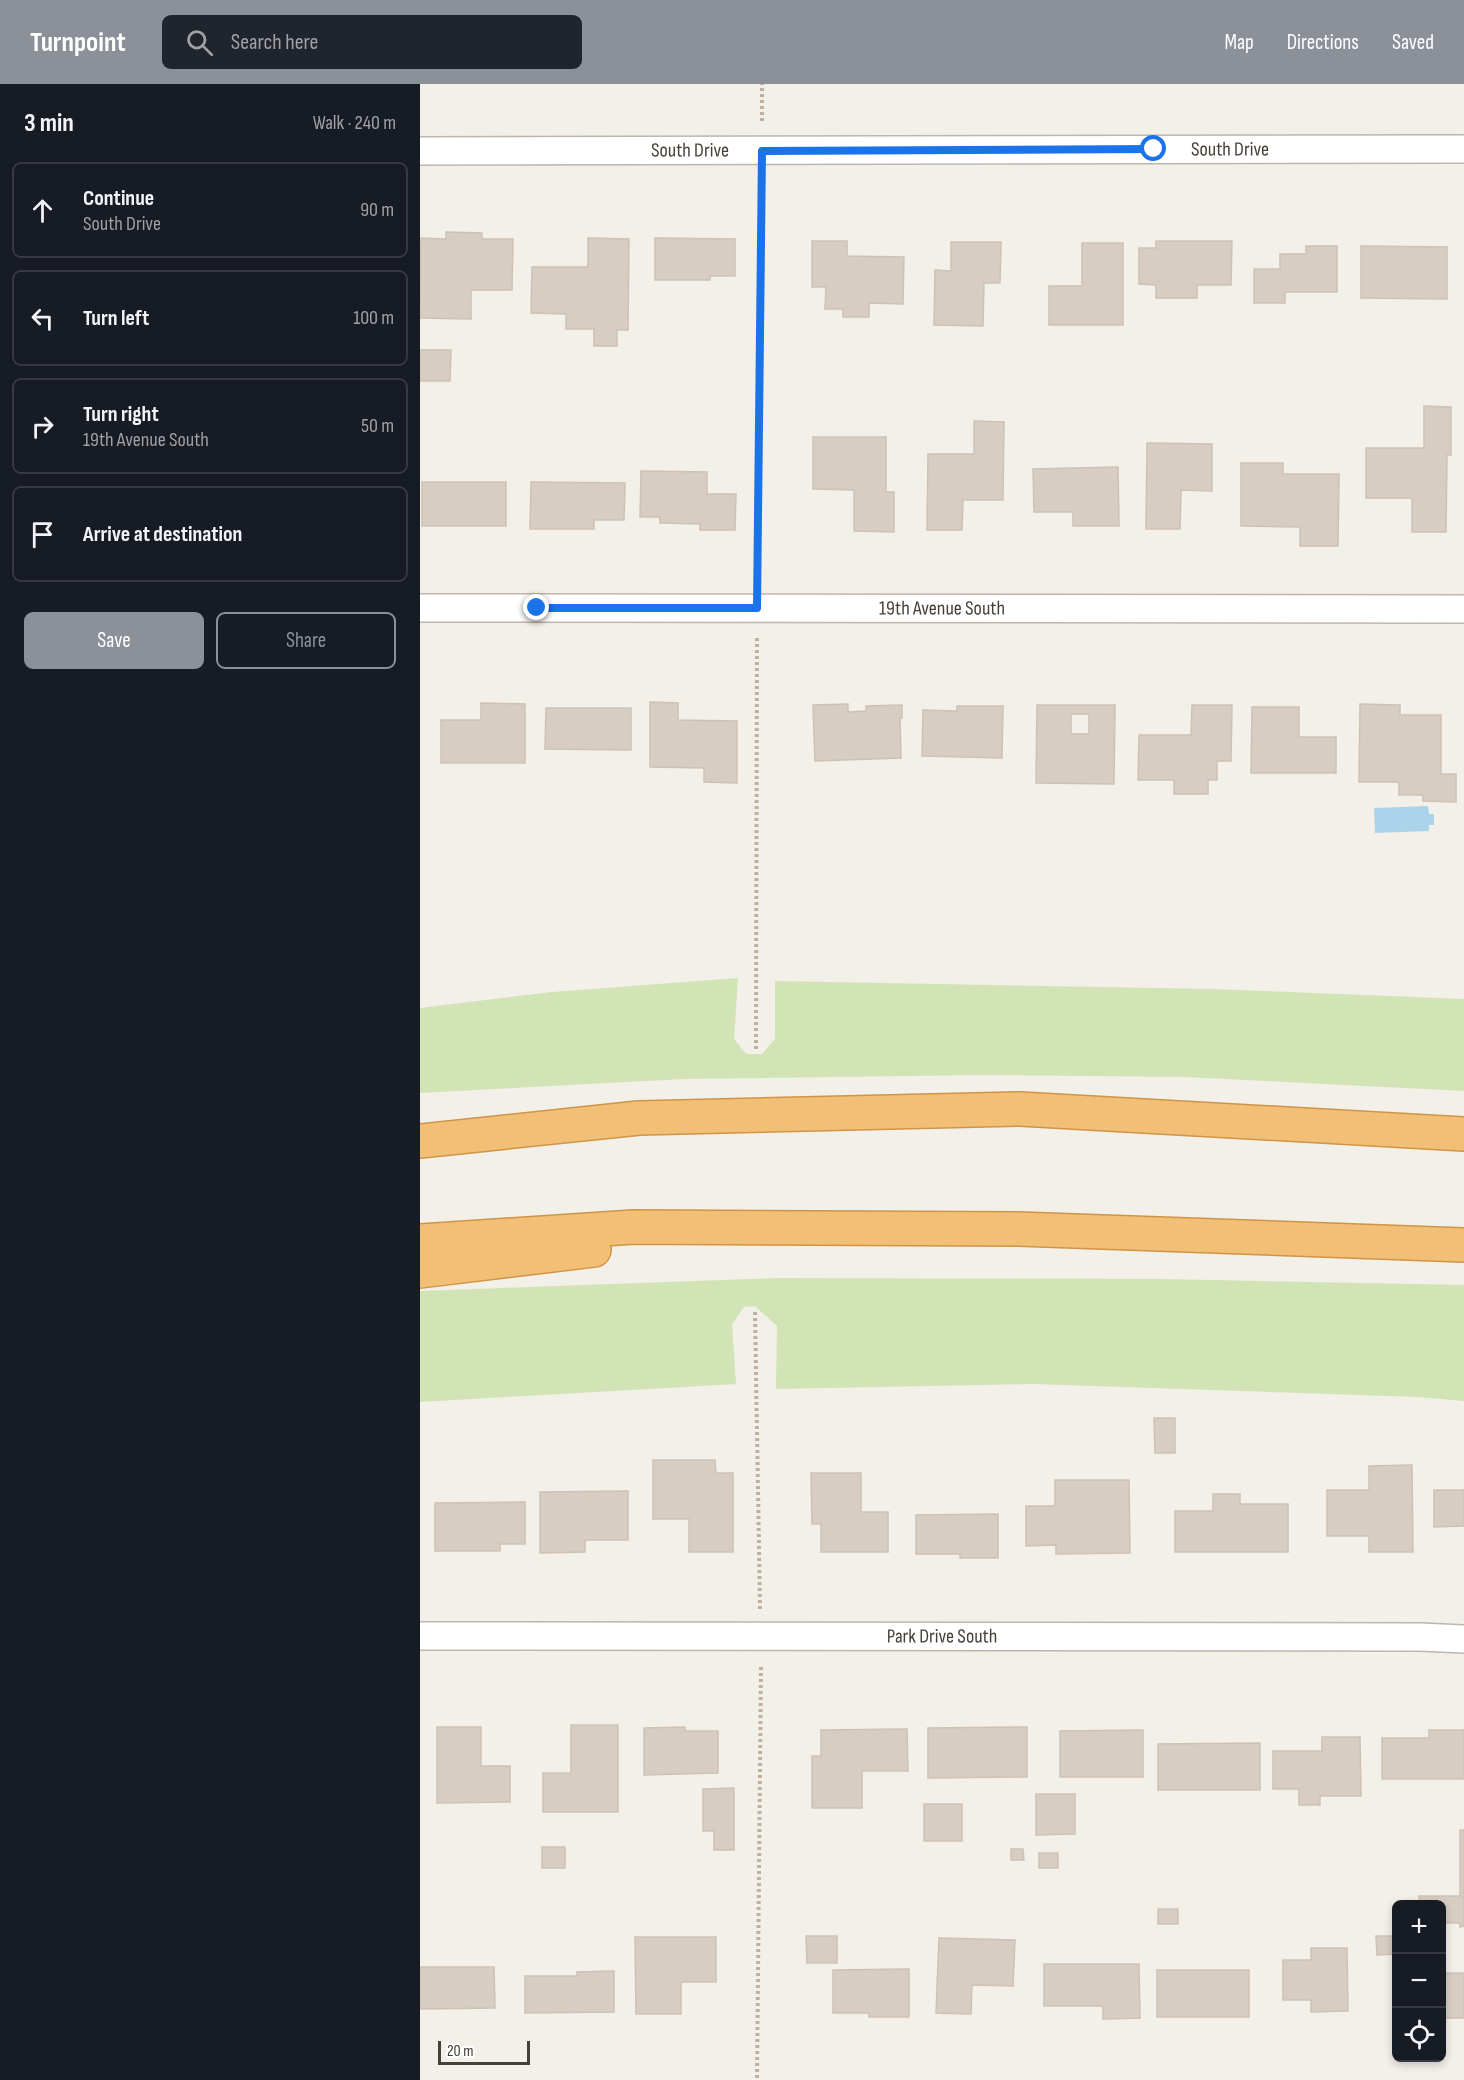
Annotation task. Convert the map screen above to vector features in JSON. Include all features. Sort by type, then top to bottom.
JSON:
[{"type":"highway","points":[[420,1141],[639,1118],[1020,1109],[1464,1134]]},
{"type":"highway","points":[[420,1241],[634,1227],[1018,1229],[1464,1245]]},
{"type":"highway","points":[[420,1271],[778,1228]]},
{"type":"street","name":"South Drive","points":[[420,151],[1464,149]]},
{"type":"street","name":"19th Avenue South","points":[[420,608],[1464,609]]},
{"type":"street","name":"Park Drive South","points":[[420,1636],[1420,1637],[1464,1639]]},
{"type":"path","points":[[756,1049],[762,84]]},
{"type":"path","points":[[755,1312],[761,1636],[757,2078]]},
{"type":"green space","points":[[738,978],[734,1039],[746,1054],[762,1054],[775,1039],[775,981],[1213,989],[1464,999],[1464,1091],[1185,1077],[980,1075],[684,1079],[420,1093],[420,1008],[552,992]]},
{"type":"green space","points":[[778,1278],[1162,1279],[1464,1285],[1464,1401],[1418,1397],[1035,1384],[776,1389],[777,1326],[755,1306],[744,1307],[732,1324],[736,1384],[420,1402],[420,1291]]},
{"type":"water","points":[[1428,806],[1429,814],[1434,814],[1434,825],[1429,825],[1429,831],[1375,833],[1374,808]]},
{"type":"building","points":[[446,232],[482,233],[482,239],[513,239],[512,290],[471,290],[471,319],[420,318],[421,238],[446,239]]},
{"type":"building","points":[[588,238],[629,239],[628,330],[617,330],[617,346],[594,346],[594,329],[566,329],[566,314],[531,313],[532,267],[588,267]]},
{"type":"building","points":[[655,238],[735,239],[735,276],[710,276],[710,280],[655,280]]},
{"type":"building","points":[[812,241],[847,241],[847,256],[904,257],[903,304],[869,303],[869,317],[843,317],[843,309],[825,309],[826,287],[812,287]]},
{"type":"building","points":[[1156,241],[1232,241],[1231,285],[1197,285],[1197,298],[1156,298],[1156,285],[1139,284],[1139,248],[1156,248]]},
{"type":"building","points":[[951,242],[1001,242],[1000,283],[984,283],[983,326],[934,325],[935,270],[951,271]]},
{"type":"building","points":[[1082,243],[1123,243],[1123,325],[1049,325],[1049,286],[1082,286]]},
{"type":"building","points":[[1306,246],[1337,246],[1337,292],[1285,292],[1285,303],[1254,303],[1254,269],[1280,269],[1280,254],[1306,254]]},
{"type":"building","points":[[1361,246],[1447,247],[1447,299],[1361,298]]},
{"type":"building","points":[[420,350],[451,350],[450,381],[420,381]]},
{"type":"building","points":[[1424,406],[1451,407],[1451,455],[1447,455],[1446,532],[1412,532],[1412,498],[1366,498],[1366,448],[1424,448]]},
{"type":"building","points":[[974,421],[1004,422],[1003,500],[963,500],[962,530],[927,530],[928,454],[974,454]]},
{"type":"building","points":[[813,437],[886,437],[886,492],[894,492],[894,532],[854,531],[854,490],[813,489]]},
{"type":"building","points":[[1147,443],[1212,444],[1212,491],[1181,490],[1180,529],[1146,529]]},
{"type":"building","points":[[1241,463],[1283,463],[1283,474],[1339,474],[1338,546],[1300,546],[1300,527],[1241,526]]},
{"type":"building","points":[[1118,467],[1119,526],[1073,526],[1073,512],[1034,512],[1033,469]]},
{"type":"building","points":[[641,471],[707,472],[707,494],[736,494],[735,530],[700,530],[700,524],[660,523],[660,517],[640,517]]},
{"type":"building","points":[[422,482],[506,482],[506,526],[422,526]]},
{"type":"building","points":[[531,482],[625,483],[624,520],[594,520],[594,529],[530,529]]},
{"type":"building","points":[[650,702],[678,703],[678,720],[737,721],[737,783],[704,782],[704,768],[650,767]]},
{"type":"building","points":[[481,703],[525,704],[525,763],[441,763],[441,720],[481,720]]},
{"type":"building","points":[[848,704],[848,712],[866,711],[866,706],[902,705],[901,758],[815,761],[813,705]]},
{"type":"building","points":[[1360,704],[1400,705],[1400,715],[1441,715],[1441,774],[1456,774],[1456,802],[1423,801],[1423,795],[1399,795],[1399,782],[1359,782]]},
{"type":"building","points":[[1037,705],[1115,705],[1114,784],[1036,783]],"holes":[[[1071,714],[1089,714],[1089,734],[1071,734]]]},
{"type":"building","points":[[1192,705],[1232,705],[1231,761],[1217,761],[1217,780],[1208,780],[1208,794],[1174,794],[1174,780],[1138,780],[1139,735],[1191,735]]},
{"type":"building","points":[[957,706],[1003,706],[1002,758],[922,756],[923,710],[957,711]]},
{"type":"building","points":[[1252,707],[1299,707],[1299,737],[1336,737],[1336,773],[1251,773]]},
{"type":"building","points":[[546,708],[631,708],[631,750],[545,749]]},
{"type":"building","points":[[1154,1418],[1175,1418],[1175,1453],[1155,1453]]},
{"type":"building","points":[[653,1460],[715,1460],[716,1473],[733,1473],[733,1552],[689,1552],[689,1519],[653,1519]]},
{"type":"building","points":[[1412,1465],[1413,1552],[1369,1552],[1369,1536],[1327,1536],[1327,1490],[1369,1490],[1369,1466]]},
{"type":"building","points":[[811,1473],[861,1473],[861,1512],[888,1512],[888,1552],[821,1552],[821,1524],[812,1524]]},
{"type":"building","points":[[1055,1480],[1129,1480],[1130,1553],[1056,1554],[1056,1545],[1026,1546],[1026,1506],[1055,1506]]},
{"type":"building","points":[[1434,1490],[1464,1490],[1464,1526],[1434,1527]]},
{"type":"building","points":[[628,1491],[628,1540],[585,1540],[585,1552],[540,1553],[540,1492]]},
{"type":"building","points":[[1213,1494],[1240,1494],[1240,1504],[1288,1504],[1288,1552],[1175,1552],[1175,1511],[1213,1511]]},
{"type":"building","points":[[525,1502],[525,1544],[500,1544],[500,1551],[435,1551],[435,1503]]},
{"type":"building","points":[[998,1514],[998,1558],[960,1558],[960,1554],[916,1554],[916,1515]]},
{"type":"building","points":[[571,1725],[618,1725],[618,1812],[543,1812],[543,1773],[571,1773]]},
{"type":"building","points":[[437,1727],[481,1727],[481,1766],[510,1766],[510,1802],[437,1803]]},
{"type":"building","points":[[685,1727],[685,1731],[718,1731],[718,1773],[644,1775],[644,1728]]},
{"type":"building","points":[[1027,1727],[1027,1777],[928,1778],[928,1728]]},
{"type":"building","points":[[907,1729],[908,1771],[862,1771],[862,1808],[812,1808],[812,1756],[821,1756],[821,1730]]},
{"type":"building","points":[[1143,1730],[1143,1777],[1060,1777],[1060,1731]]},
{"type":"building","points":[[1429,1730],[1464,1730],[1464,1779],[1382,1779],[1382,1738],[1429,1738]]},
{"type":"building","points":[[1322,1737],[1360,1737],[1361,1796],[1320,1796],[1320,1805],[1299,1805],[1299,1789],[1273,1789],[1273,1751],[1322,1751]]},
{"type":"building","points":[[1260,1743],[1260,1790],[1158,1790],[1158,1744]]},
{"type":"building","points":[[734,1788],[734,1850],[714,1850],[714,1831],[703,1831],[703,1789]]},
{"type":"building","points":[[1036,1794],[1075,1794],[1075,1834],[1036,1835]]},
{"type":"building","points":[[924,1804],[962,1804],[962,1841],[924,1841]]},
{"type":"building","points":[[1460,1830],[1464,1830],[1464,1926],[1460,1927],[1460,1923],[1446,1923],[1446,1900],[1419,1900],[1419,1896],[1460,1896]]},
{"type":"building","points":[[542,1847],[565,1847],[565,1868],[542,1868]]},
{"type":"building","points":[[1011,1849],[1023,1849],[1024,1860],[1011,1860]]},
{"type":"building","points":[[1039,1853],[1058,1853],[1058,1868],[1039,1868]]},
{"type":"building","points":[[1158,1909],[1178,1909],[1178,1924],[1158,1924]]},
{"type":"building","points":[[806,1936],[837,1936],[837,1963],[807,1963]]},
{"type":"building","points":[[1376,1936],[1392,1936],[1392,1954],[1377,1955]]},
{"type":"building","points":[[635,1937],[716,1937],[716,1982],[681,1982],[681,2014],[636,2014]]},
{"type":"building","points":[[939,1938],[1015,1940],[1013,1986],[972,1985],[971,2014],[936,2013]]},
{"type":"building","points":[[1311,1948],[1347,1948],[1348,2011],[1311,2012],[1311,2000],[1283,2000],[1283,1960],[1311,1960]]},
{"type":"building","points":[[1044,1964],[1139,1964],[1140,2018],[1103,2019],[1103,2006],[1044,2006]]},
{"type":"building","points":[[420,1967],[494,1967],[495,2008],[420,2009]]},
{"type":"building","points":[[909,1969],[909,2017],[869,2017],[869,2013],[833,2013],[833,1970]]},
{"type":"building","points":[[1157,1970],[1249,1970],[1249,2017],[1157,2017]]},
{"type":"building","points":[[614,1971],[614,2012],[525,2013],[525,1976],[577,1976],[577,1972]]},
{"type":"building","points":[[1446,1973],[1464,1973],[1464,2018],[1446,2018]]},
{"type":"route","points":[[537,608],[757,608],[762,151],[1154,149]]}]
